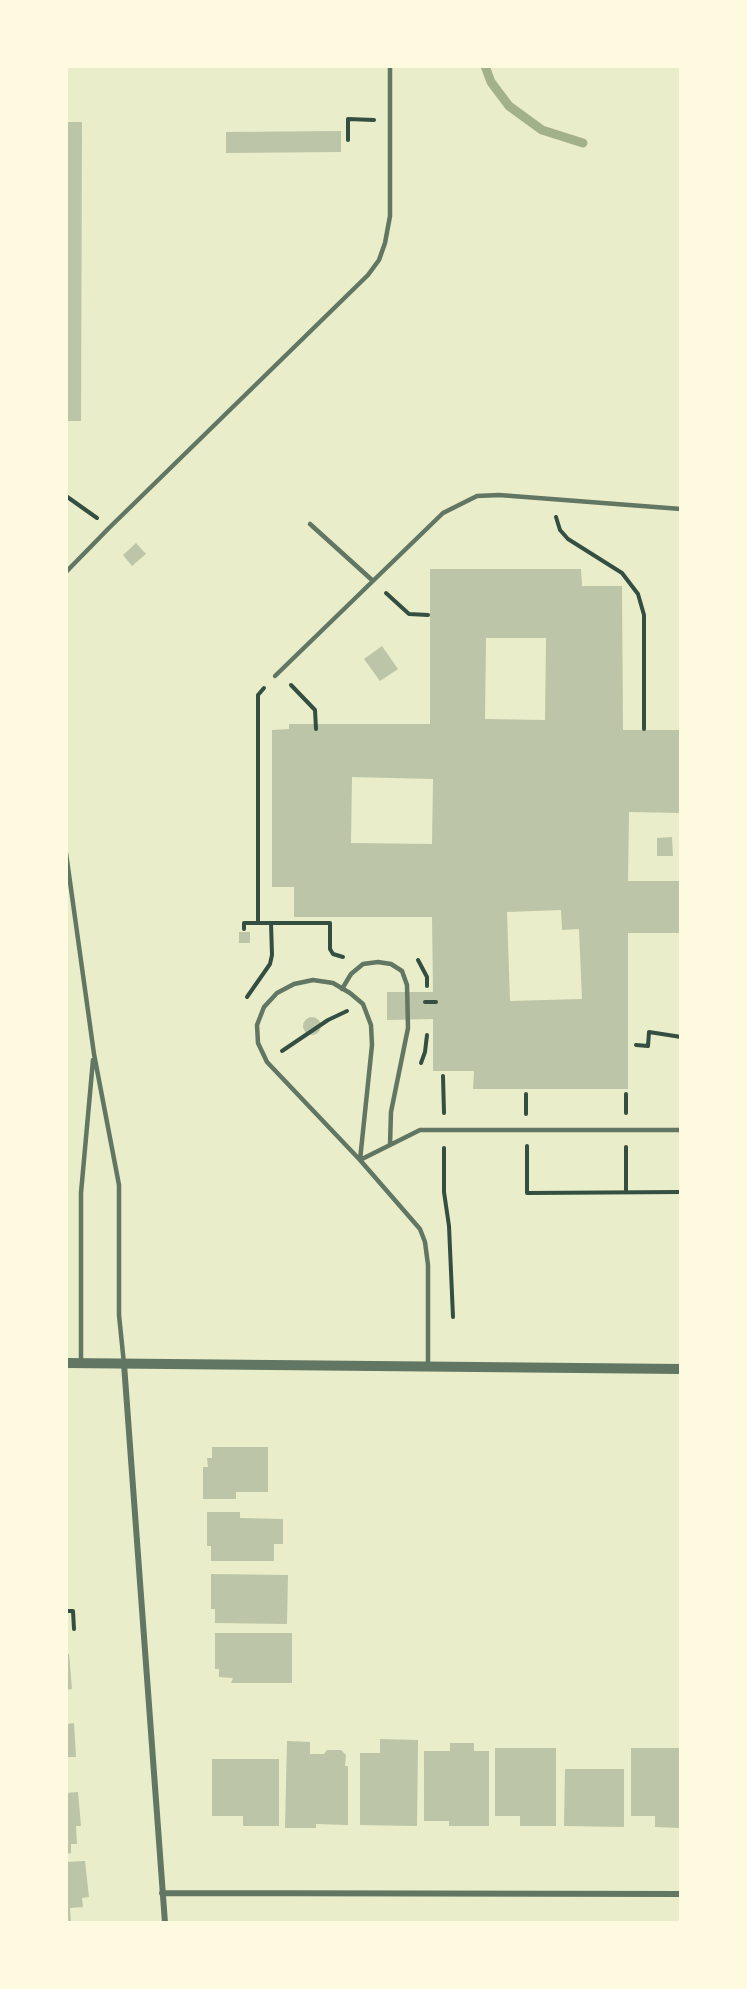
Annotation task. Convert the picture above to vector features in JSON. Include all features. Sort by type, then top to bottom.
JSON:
[{"type":"street","points":[[66,1363],[681,1370]]},
{"type":"street","points":[[124,1364],[165,1923]]},
{"type":"street","points":[[162,1893],[681,1894]]},
{"type":"lane","points":[[66,572],[368,275],[379,260],[390,216],[390,66]]},
{"type":"lane","points":[[276,674],[443,513],[477,496],[499,495],[681,509]]},
{"type":"lane","points":[[310,524],[372,580]]},
{"type":"lane","points":[[66,853],[94,1054],[119,1185],[119,1315],[124,1364]]},
{"type":"lane","points":[[342,989],[351,974],[363,964],[378,962],[391,964],[402,971],[407,985],[408,1028],[391,1112],[390,1145]]},
{"type":"lane","points":[[360,1160],[372,1045],[370,1025],[363,1004],[333,983],[313,980],[294,984],[277,993],[264,1007],[257,1026],[258,1043],[267,1062],[360,1160],[420,1229],[425,1242],[428,1265],[428,1367]]},
{"type":"lane","points":[[81,1364],[81,1193],[94,1054]]},
{"type":"lane","points":[[360,1160],[420,1130],[681,1130]]},
{"type":"path","points":[[348,140],[348,119],[390,120]]},
{"type":"path","points":[[66,496],[109,528]]},
{"type":"path","points":[[556,500],[556,521],[561,530],[578,546],[622,573],[638,594],[643,606],[644,729]]},
{"type":"path","points":[[372,580],[409,614],[428,615]]},
{"type":"path","points":[[258,923],[258,695],[276,674],[315,710],[316,729]]},
{"type":"path","points":[[244,929],[244,923],[271,923],[270,964],[249,993],[244,1004]]},
{"type":"path","points":[[407,1001],[436,1002]]},
{"type":"path","points":[[267,1062],[328,1020],[363,1004]]},
{"type":"path","points":[[636,1045],[648,1046],[649,1032],[681,1037]]},
{"type":"path","points":[[443,1076],[444,1192],[449,1226],[453,1317]]},
{"type":"path","points":[[526,1094],[527,1192],[681,1192]]},
{"type":"path","points":[[66,1611],[73,1611],[74,1629]]},
{"type":"building","points":[[66,122],[82,122],[81,421],[66,421]]},
{"type":"building","points":[[341,131],[341,152],[226,153],[226,132]]},
{"type":"building","points":[[136,543],[146,554],[132,566],[123,555]]},
{"type":"building","points":[[430,569],[581,569],[582,586],[622,586],[623,730],[681,730],[681,813],[629,812],[628,881],[681,881],[681,933],[628,933],[628,1089],[473,1089],[474,1071],[433,1071],[433,1019],[387,1020],[387,992],[433,992],[432,917],[294,917],[294,887],[272,887],[272,730],[289,729],[289,724],[430,724]],"holes":[[[486,638],[546,638],[545,720],[485,719]],[[352,777],[433,779],[432,844],[351,843]],[[561,910],[562,930],[579,929],[582,999],[510,1001],[507,912]]]},
{"type":"building","points":[[382,646],[398,669],[380,681],[364,659]]},
{"type":"building","points":[[672,837],[673,856],[657,856],[657,838]]},
{"type":"building","points":[[239,932],[250,932],[250,943],[239,943]]},
{"type":"building","points":[[312,1017],[320,1022],[321,1026],[316,1034],[312,1035],[304,1030],[303,1026],[308,1018]]},
{"type":"building","points":[[212,1447],[268,1447],[268,1492],[236,1492],[236,1499],[203,1499],[203,1467],[208,1467],[207,1458],[212,1458]]},
{"type":"building","points":[[207,1512],[240,1512],[240,1518],[283,1519],[283,1544],[274,1544],[274,1561],[211,1561],[211,1546],[207,1546]]},
{"type":"building","points":[[211,1574],[288,1575],[287,1624],[215,1623],[215,1609],[211,1609]]},
{"type":"building","points":[[215,1633],[292,1633],[292,1683],[231,1683],[233,1678],[219,1677],[219,1669],[215,1669]]},
{"type":"building","points":[[66,1654],[69,1654],[72,1689],[66,1690]]},
{"type":"building","points":[[74,1723],[76,1757],[66,1757],[66,1724]]},
{"type":"building","points":[[380,1739],[418,1740],[417,1826],[360,1825],[360,1753],[380,1753]]},
{"type":"building","points":[[287,1741],[310,1742],[310,1754],[341,1750],[346,1755],[348,1825],[316,1824],[316,1828],[285,1828]]},
{"type":"building","points":[[450,1743],[474,1743],[474,1751],[489,1751],[489,1826],[449,1826],[449,1821],[424,1821],[424,1751],[450,1751]]},
{"type":"building","points":[[495,1748],[556,1748],[556,1826],[520,1826],[520,1816],[495,1816]]},
{"type":"building","points":[[631,1748],[681,1748],[681,1828],[655,1827],[655,1816],[631,1816]]},
{"type":"building","points":[[212,1759],[279,1759],[279,1826],[243,1826],[243,1816],[212,1816]]},
{"type":"building","points":[[565,1769],[624,1769],[624,1827],[564,1826]]},
{"type":"building","points":[[78,1792],[81,1826],[76,1826],[77,1844],[71,1844],[71,1853],[66,1854],[66,1793]]},
{"type":"building","points":[[85,1861],[89,1897],[82,1898],[83,1907],[70,1908],[71,1923],[66,1923],[66,1862]]},
{"type":"waterway","points":[[485,66],[491,82],[509,106],[542,130],[583,143]]}]
